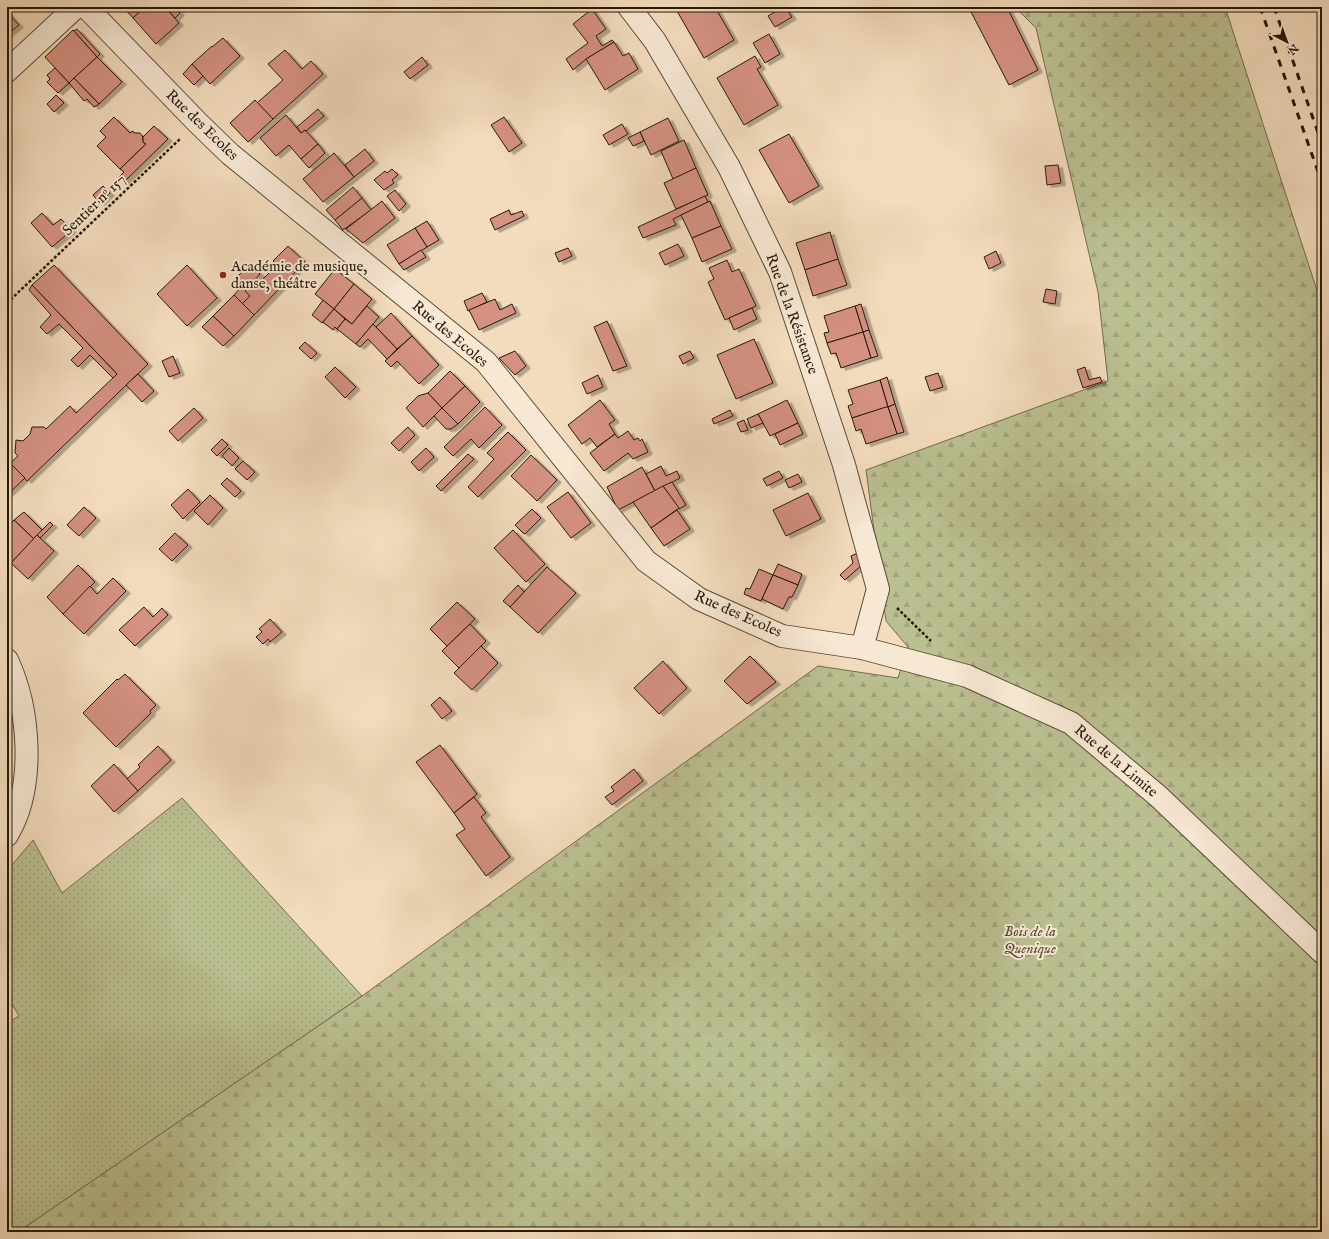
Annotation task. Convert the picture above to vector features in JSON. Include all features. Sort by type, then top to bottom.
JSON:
[{"type":"street","points":[[7,70],[76,7]]},
{"type":"street","name":"Rue des Ecoles","points":[[86,7],[230,154],[486,362],[646,561],[699,599],[782,636],[862,648]]},
{"type":"street","name":"Rue de la Résistance","points":[[629,7],[655,41],[729,167],[780,272],[844,465],[878,589]]},
{"type":"street","points":[[862,648],[878,589]]},
{"type":"street","name":"Rue de la Limite","points":[[862,648],[967,676],[1070,723],[1158,796],[1322,952]]},
{"type":"street","points":[[7,660],[12,671],[23,711],[27,760],[20,805],[7,834]]},
{"type":"path","name":"Sentier nᵒ 157","points":[[7,303],[197,122]]},
{"type":"path","points":[[878,589],[933,643]]},
{"type":"green space","name":"Bois de la Quenique","points":[[1015,7],[1225,7],[1322,306],[1322,1232],[18,1232],[362,996],[818,666],[898,678],[908,647],[886,621],[866,470],[1108,381],[1098,292],[1036,28]]},
{"type":"green space","points":[[182,798],[362,996],[18,1232],[7,1232],[7,1023],[19,1016],[7,996],[7,871],[33,840],[62,893]]},
{"type":"building","points":[[123,7],[145,7],[133,18]]},
{"type":"building","points":[[145,7],[165,7],[179,23],[156,44],[133,18]]},
{"type":"building","points":[[165,7],[175,7],[180,13],[175,18]]},
{"type":"building","points":[[684,7],[715,7],[734,40],[704,58],[677,11]]},
{"type":"building","points":[[785,7],[792,17],[775,27],[768,16]]},
{"type":"building","points":[[1007,7],[1038,70],[1009,85],[969,8]]},
{"type":"building","points":[[592,9],[606,29],[596,36],[602,46],[612,40],[614,42],[586,59],[573,70],[566,59],[588,43],[573,24]]},
{"type":"building","points":[[7,12],[19,25],[7,35]]},
{"type":"building","points":[[77,29],[100,54],[97,57],[74,31]]},
{"type":"building","points":[[73,30],[97,57],[69,83],[45,57]]},
{"type":"building","points":[[769,34],[780,54],[765,63],[753,43]]},
{"type":"building","points":[[223,38],[240,56],[210,84],[192,64]]},
{"type":"building","points":[[614,42],[623,56],[629,53],[638,69],[605,90],[586,59]]},
{"type":"building","points":[[285,50],[302,69],[311,61],[323,74],[273,119],[257,103],[283,80],[268,64]]},
{"type":"building","points":[[755,56],[761,67],[757,69],[778,105],[744,125],[717,78]]},
{"type":"building","points":[[97,57],[122,82],[99,104],[74,78]]},
{"type":"building","points":[[422,57],[428,65],[410,79],[404,72]]},
{"type":"building","points":[[192,64],[203,76],[194,85],[183,74]]},
{"type":"building","points":[[55,68],[69,83],[58,93],[47,82],[50,79],[47,75]]},
{"type":"building","points":[[74,78],[99,104],[94,107],[87,99],[84,101],[69,83]]},
{"type":"building","points":[[56,95],[64,103],[54,112],[47,104]]},
{"type":"building","points":[[255,100],[273,119],[248,142],[230,123]]},
{"type":"building","points":[[318,109],[324,116],[306,131],[305,130],[301,133],[297,127]]},
{"type":"building","points":[[286,115],[301,133],[305,130],[318,144],[301,159],[289,145],[276,156],[260,138]]},
{"type":"building","points":[[114,117],[130,133],[133,131],[134,133],[140,133],[143,137],[143,142],[146,144],[120,169],[97,146],[106,137],[100,131]]},
{"type":"building","points":[[504,117],[522,143],[509,152],[491,125]]},
{"type":"building","points":[[668,118],[679,141],[651,155],[640,132]]},
{"type":"building","points":[[622,124],[628,134],[609,145],[603,135]]},
{"type":"building","points":[[154,126],[168,139],[124,182],[119,177],[124,172],[120,169],[146,144],[143,142],[143,137]]},
{"type":"building","points":[[640,132],[644,141],[633,146],[628,138]]},
{"type":"building","points":[[789,134],[819,186],[789,203],[759,150]]},
{"type":"building","points":[[684,140],[696,168],[673,179],[661,151]]},
{"type":"building","points":[[318,144],[325,153],[309,168],[301,159]]},
{"type":"building","points":[[365,149],[374,161],[354,177],[345,165]]},
{"type":"building","points":[[334,153],[354,177],[323,202],[303,179]]},
{"type":"building","points":[[1058,165],[1061,183],[1047,185],[1045,166]]},
{"type":"building","points":[[696,168],[708,195],[676,209],[664,183]]},
{"type":"building","points":[[392,169],[398,175],[392,180],[394,183],[384,190],[374,180],[385,171],[387,173]]},
{"type":"building","points":[[103,186],[110,193],[100,203],[93,195]]},
{"type":"building","points":[[353,187],[362,198],[335,220],[326,210]]},
{"type":"building","points":[[395,190],[406,204],[399,211],[387,196]]},
{"type":"building","points":[[705,196],[708,202],[673,219],[676,225],[643,238],[638,227]]},
{"type":"building","points":[[362,198],[371,210],[343,230],[335,220]]},
{"type":"building","points":[[382,201],[395,218],[363,243],[346,229]]},
{"type":"building","points":[[710,201],[721,226],[692,238],[681,215]]},
{"type":"building","points":[[509,210],[511,215],[522,211],[524,216],[495,230],[490,219]]},
{"type":"building","points":[[42,213],[53,225],[61,219],[72,230],[52,247],[31,223]]},
{"type":"building","points":[[427,221],[439,240],[427,247],[415,228]]},
{"type":"building","points":[[721,226],[732,249],[702,262],[692,238]]},
{"type":"building","points":[[415,228],[427,247],[399,264],[387,245]]},
{"type":"building","points":[[830,232],[838,259],[805,270],[796,243]]},
{"type":"building","points":[[678,244],[684,256],[665,265],[659,253]]},
{"type":"building","points":[[288,246],[305,262],[254,315],[242,304],[250,296],[245,291],[256,280],[259,283],[277,265],[273,261]]},
{"type":"building","points":[[568,248],[572,256],[559,262],[555,253]]},
{"type":"building","points":[[421,250],[426,257],[404,270],[399,264]]},
{"type":"building","points":[[996,251],[1001,263],[989,269],[984,257]]},
{"type":"building","points":[[838,259],[847,285],[813,296],[805,270]]},
{"type":"building","points":[[727,260],[732,272],[739,269],[756,306],[725,320],[708,282],[714,279],[709,268]]},
{"type":"building","points":[[250,264],[260,274],[245,291],[250,296],[242,304],[234,295],[241,287],[234,280]]},
{"type":"building","points":[[54,265],[148,364],[27,481],[10,463],[18,456],[15,453],[16,440],[23,441],[30,434],[32,427],[44,427],[46,429],[70,406],[76,413],[117,374],[32,285]]},
{"type":"building","points":[[187,265],[217,298],[187,326],[157,294]]},
{"type":"building","points":[[335,269],[354,284],[334,309],[315,294]]},
{"type":"building","points":[[354,284],[372,299],[352,324],[334,309]]},
{"type":"building","points":[[32,285],[117,374],[113,378],[90,355],[78,367],[71,360],[83,348],[59,324],[47,334],[40,327],[51,315],[29,290]]},
{"type":"building","points":[[1046,289],[1057,291],[1055,304],[1043,302]]},
{"type":"building","points":[[482,293],[487,302],[468,311],[464,301]]},
{"type":"building","points":[[234,295],[254,315],[234,336],[213,316]]},
{"type":"building","points":[[495,299],[500,310],[512,304],[516,313],[479,330],[469,310]]},
{"type":"building","points":[[323,300],[334,309],[322,323],[312,315]]},
{"type":"building","points":[[861,304],[869,330],[863,332],[855,306]]},
{"type":"building","points":[[367,306],[379,317],[356,344],[337,329],[345,319],[352,324]]},
{"type":"building","points":[[855,306],[863,332],[827,343],[824,333],[829,332],[824,316]]},
{"type":"building","points":[[752,308],[757,319],[734,330],[729,318]]},
{"type":"building","points":[[334,309],[345,319],[337,329],[335,327],[333,330],[323,322]]},
{"type":"building","points":[[391,313],[412,336],[397,349],[376,327]]},
{"type":"building","points":[[213,316],[234,336],[223,346],[202,327]]},
{"type":"building","points":[[607,321],[627,366],[613,371],[594,327]]},
{"type":"building","points":[[373,324],[397,349],[387,359],[368,339],[360,347],[356,344]]},
{"type":"building","points":[[869,330],[878,356],[871,358],[863,332]]},
{"type":"building","points":[[863,332],[871,358],[841,368],[836,353],[831,354],[827,343]]},
{"type":"building","points":[[412,336],[439,365],[419,384],[397,361],[391,367],[385,361]]},
{"type":"building","points":[[754,339],[773,383],[736,399],[717,355]]},
{"type":"building","points":[[305,342],[317,353],[311,359],[299,348]]},
{"type":"building","points":[[515,351],[526,366],[515,375],[499,358]]},
{"type":"building","points":[[690,351],[694,358],[683,364],[679,356]]},
{"type":"building","points":[[173,356],[180,373],[169,377],[162,361]]},
{"type":"building","points":[[335,367],[356,387],[345,398],[325,377]]},
{"type":"building","points":[[1085,367],[1089,380],[1100,377],[1102,382],[1083,388],[1077,370]]},
{"type":"building","points":[[450,371],[465,386],[442,408],[428,393]]},
{"type":"building","points":[[938,373],[943,387],[930,391],[925,377]]},
{"type":"building","points":[[138,374],[154,391],[142,402],[126,385]]},
{"type":"building","points":[[598,375],[603,387],[587,394],[582,383]]},
{"type":"building","points":[[887,377],[895,404],[888,407],[880,380]]},
{"type":"building","points":[[880,380],[888,407],[852,418],[848,406],[853,404],[848,390]]},
{"type":"building","points":[[465,386],[480,402],[458,424],[442,408]]},
{"type":"building","points":[[428,393],[442,408],[423,427],[406,408],[418,396]]},
{"type":"building","points":[[600,400],[615,420],[609,424],[615,434],[597,447],[590,438],[582,444],[568,425]]},
{"type":"building","points":[[787,400],[798,423],[770,436],[758,414]]},
{"type":"building","points":[[895,404],[904,432],[897,434],[888,407]]},
{"type":"building","points":[[485,407],[502,425],[479,448],[471,439],[453,456],[444,447]]},
{"type":"building","points":[[888,407],[897,434],[866,444],[861,429],[856,431],[852,418]]},
{"type":"building","points":[[194,408],[203,418],[178,441],[169,431]]},
{"type":"building","points":[[442,408],[458,424],[451,429],[446,429],[434,416]]},
{"type":"building","points":[[730,410],[733,416],[714,424],[712,419]]},
{"type":"building","points":[[758,414],[763,423],[751,428],[747,419]]},
{"type":"building","points":[[744,420],[748,430],[741,432],[737,423]]},
{"type":"building","points":[[798,423],[803,434],[780,445],[775,434]]},
{"type":"building","points":[[408,427],[415,435],[399,451],[391,443]]},
{"type":"building","points":[[628,431],[634,440],[638,438],[640,441],[642,439],[648,452],[633,459],[628,453],[604,471],[590,453],[615,434],[618,438]]},
{"type":"building","points":[[508,432],[526,450],[478,497],[468,487],[494,459],[487,453]]},
{"type":"building","points":[[222,439],[228,445],[217,456],[211,450]]},
{"type":"building","points":[[229,448],[239,458],[232,466],[222,456]]},
{"type":"building","points":[[426,448],[434,457],[419,471],[411,462]]},
{"type":"building","points":[[468,454],[474,459],[441,491],[436,486]]},
{"type":"building","points":[[531,455],[557,480],[537,501],[511,476]]},
{"type":"building","points":[[7,460],[25,478],[7,495]]},
{"type":"building","points":[[243,461],[255,472],[247,480],[235,469]]},
{"type":"building","points":[[661,466],[666,476],[677,471],[680,478],[655,491],[646,474]]},
{"type":"building","points":[[642,467],[655,491],[618,510],[607,487]]},
{"type":"building","points":[[779,471],[783,478],[767,486],[763,479]]},
{"type":"building","points":[[798,474],[802,482],[789,488],[785,480]]},
{"type":"building","points":[[227,478],[241,491],[235,497],[221,484]]},
{"type":"building","points":[[672,482],[686,505],[679,509],[663,486]]},
{"type":"building","points":[[663,486],[679,508],[651,528],[633,502]]},
{"type":"building","points":[[188,489],[200,502],[183,519],[171,505]]},
{"type":"building","points":[[568,492],[591,523],[571,538],[547,507]]},
{"type":"building","points":[[808,493],[821,519],[786,536],[773,510]]},
{"type":"building","points":[[210,495],[223,508],[208,525],[194,511]]},
{"type":"building","points":[[84,507],[96,518],[79,536],[67,525]]},
{"type":"building","points":[[532,509],[541,518],[525,534],[515,525]]},
{"type":"building","points":[[677,510],[690,529],[664,546],[651,528]]},
{"type":"building","points":[[24,512],[42,530],[34,539],[14,520]]},
{"type":"building","points":[[14,520],[34,539],[11,563],[7,559],[7,528]]},
{"type":"building","points":[[50,522],[53,525],[40,538],[37,535]]},
{"type":"building","points":[[513,530],[545,564],[526,582],[494,548]]},
{"type":"building","points":[[175,533],[188,545],[172,561],[159,549]]},
{"type":"building","points":[[37,535],[54,551],[28,579],[11,563]]},
{"type":"building","points":[[858,553],[863,564],[845,580],[840,575],[853,563],[851,556]]},
{"type":"building","points":[[778,564],[802,574],[798,585],[773,575]]},
{"type":"building","points":[[78,565],[95,582],[63,614],[47,597]]},
{"type":"building","points":[[547,567],[576,593],[538,633],[510,607]]},
{"type":"building","points":[[759,569],[773,575],[761,601],[744,594],[746,588],[750,589]]},
{"type":"building","points":[[773,575],[798,585],[792,597],[789,597],[783,609],[762,599]]},
{"type":"building","points":[[113,578],[126,591],[84,634],[63,614],[90,586],[97,594]]},
{"type":"building","points":[[518,585],[524,592],[510,607],[503,601]]},
{"type":"building","points":[[457,602],[475,619],[447,646],[430,629]]},
{"type":"building","points":[[144,607],[153,617],[162,608],[168,615],[135,646],[119,630]]},
{"type":"building","points":[[270,619],[282,632],[270,642],[268,639],[263,644],[256,637],[262,632],[259,629]]},
{"type":"building","points":[[470,624],[486,641],[459,668],[442,651]]},
{"type":"building","points":[[481,646],[498,663],[472,690],[454,673]]},
{"type":"building","points":[[750,656],[776,682],[747,704],[724,681]]},
{"type":"building","points":[[663,661],[687,688],[659,714],[634,688]]},
{"type":"building","points":[[125,674],[156,705],[150,711],[151,713],[116,747],[83,713],[117,679],[118,680]]},
{"type":"building","points":[[440,697],[452,711],[442,719],[431,705]]},
{"type":"building","points":[[440,745],[477,794],[454,813],[416,762]]},
{"type":"building","points":[[158,746],[171,760],[138,791],[127,779],[140,767],[138,765]]},
{"type":"building","points":[[114,764],[138,791],[114,812],[91,786]]},
{"type":"building","points":[[634,769],[643,781],[612,805],[605,797],[614,791],[611,787]]},
{"type":"building","points":[[474,797],[486,813],[481,817],[510,857],[486,876],[456,835],[465,829],[454,813]]},
{"type":"railway","points":[[1260,7],[1322,183]]},
{"type":"railway","points":[[1274,7],[1322,144]]},
{"type":"place","name":"Académie de musique, danse, théâtre","points":[[223,275]]}]
